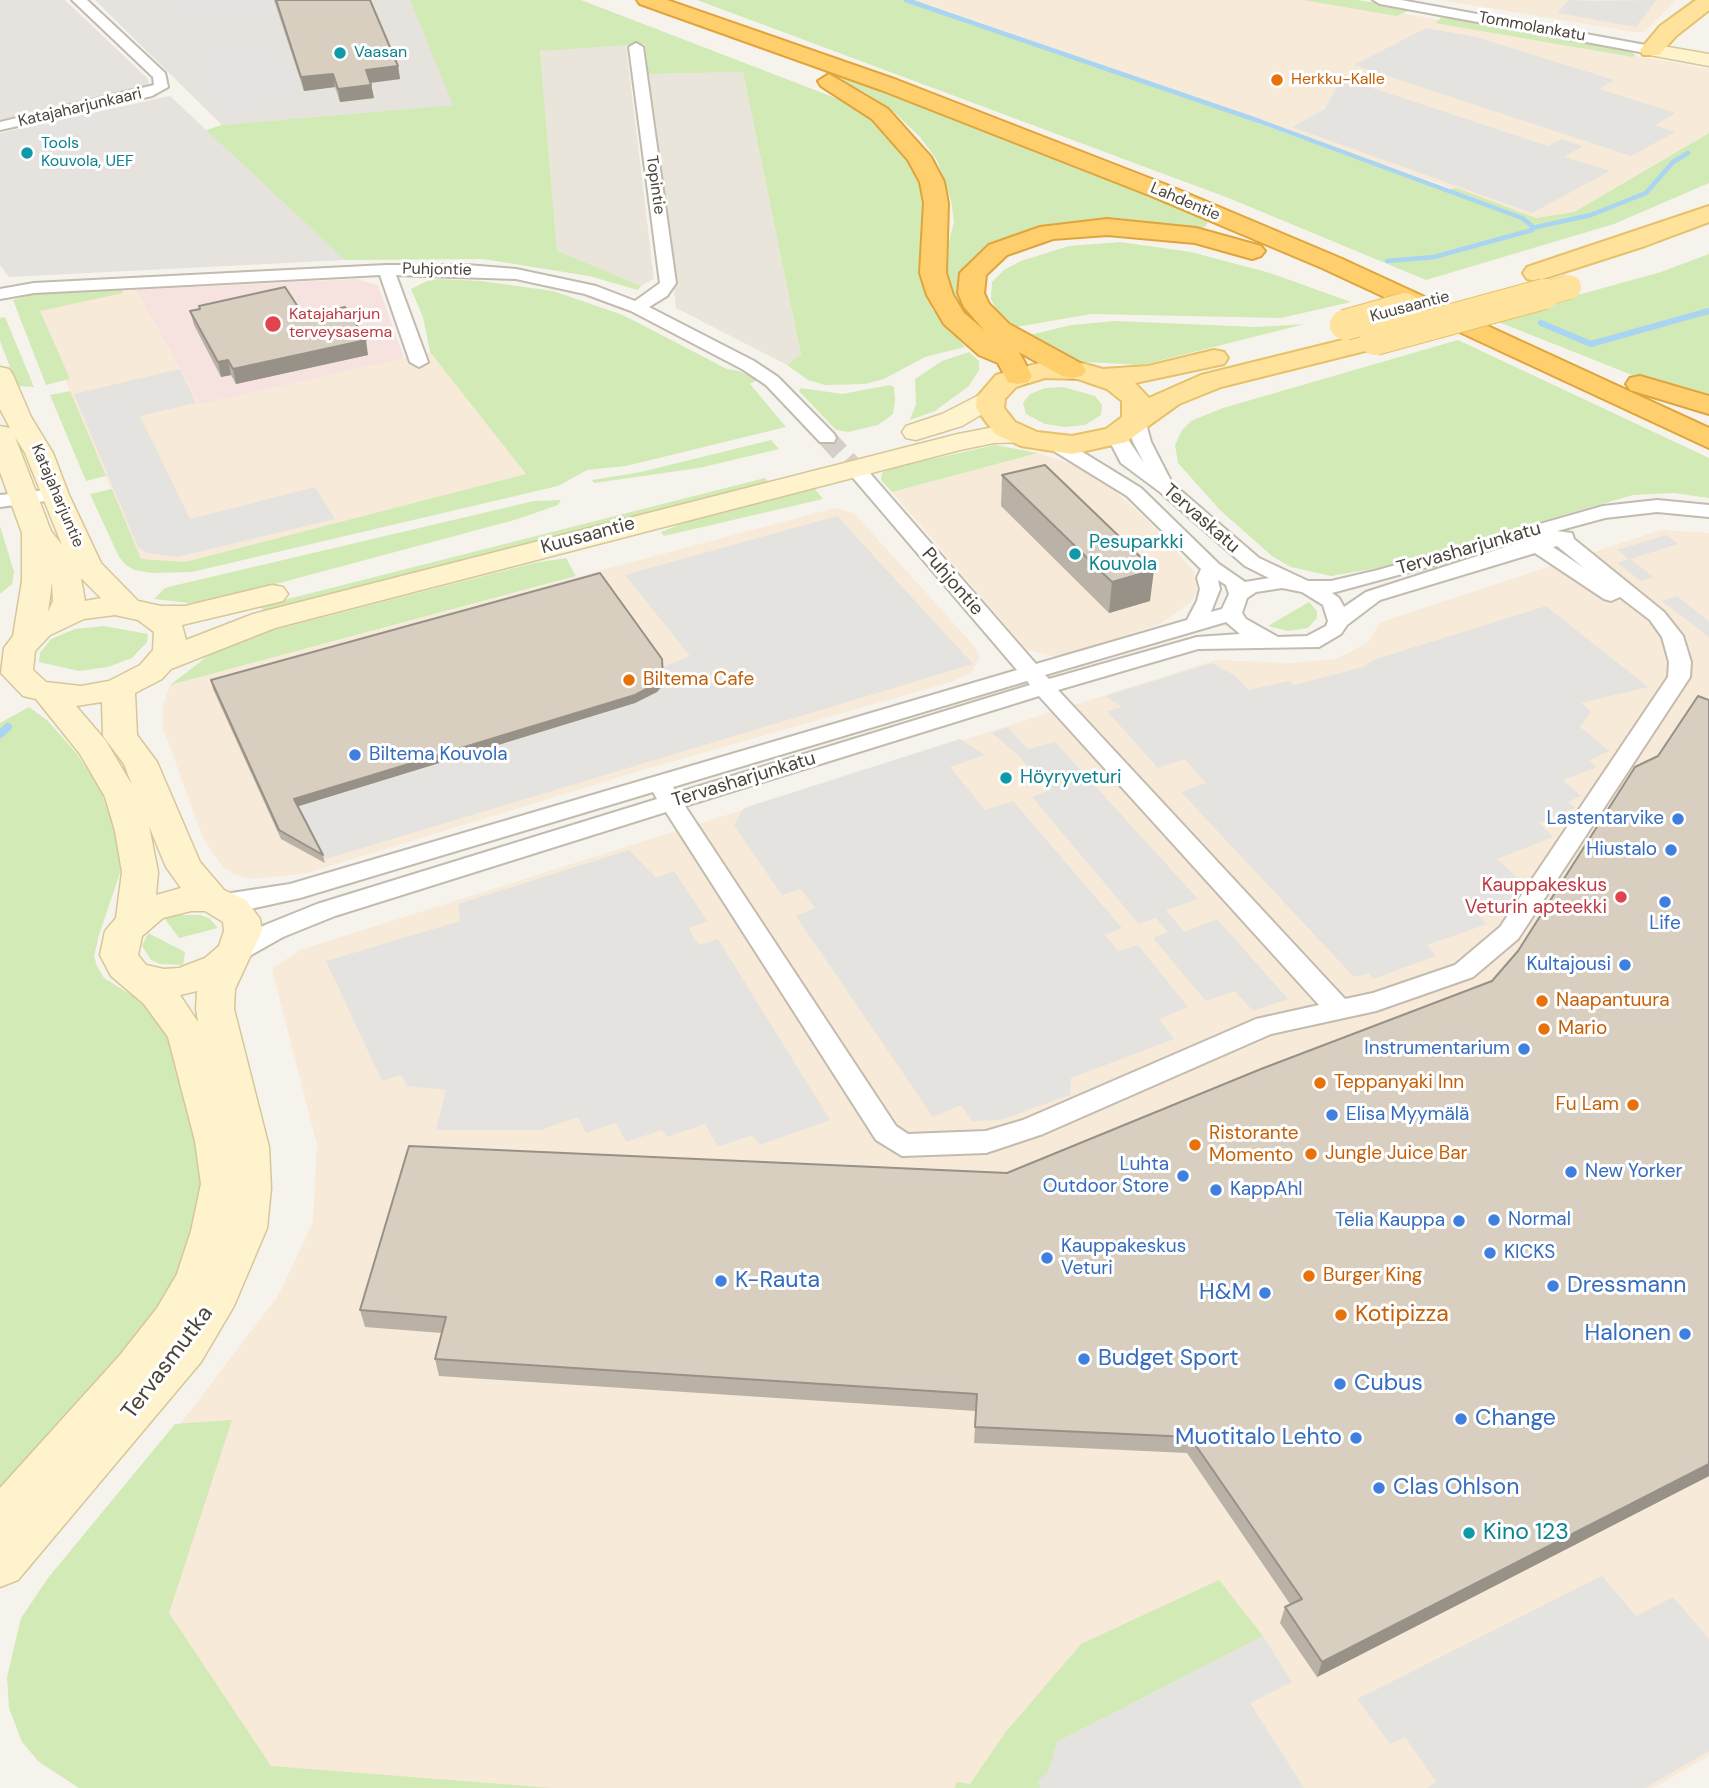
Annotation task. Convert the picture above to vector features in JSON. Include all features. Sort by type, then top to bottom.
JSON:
[{"type":"highway","name":"Lahdentie","points":[[647,0],[762,40],[1146,185],[1394,292],[1709,439]]},
{"type":"highway","points":[[762,40],[780,56],[864,102],[895,127],[914,149],[932,183],[936,203],[933,273],[940,295],[954,318],[989,349],[1002,387]]},
{"type":"highway","points":[[1072,370],[999,330],[977,307],[971,293],[973,273],[998,250],[1031,236],[1066,229],[1160,230],[1228,244],[1370,292],[1394,292]]},
{"type":"highway","points":[[1472,328],[1512,335],[1603,371],[1709,405]]},
{"type":"main road","points":[[1653,47],[1701,7]]},
{"type":"main road","points":[[1677,52],[1701,7]]},
{"type":"main road","name":"Kuusaantie","points":[[1106,377],[1148,374],[1345,325],[1536,273],[1636,242],[1709,214]]},
{"type":"main road","name":"Kuusaantie","points":[[1126,428],[1169,398],[1211,381],[1569,287],[1709,239]]},
{"type":"main road","points":[[1044,370],[1072,370],[1106,377],[1134,397],[1138,405],[1126,428],[1088,444],[1056,444],[1020,436],[995,418],[990,408],[1002,387],[1044,370]]},
{"type":"street","name":"Katajaharjunkaari","points":[[0,126],[147,93],[161,87],[160,76],[79,0]]},
{"type":"street","name":"Tommolankatu","points":[[1380,0],[1653,47],[1709,60]]},
{"type":"street","name":"Topintie","points":[[636,47],[668,283],[661,292],[637,307]]},
{"type":"street","name":"Tommolankatu","points":[[1677,52],[1709,54]]},
{"type":"street","name":"Puhjontie","points":[[0,294],[48,288],[386,270],[467,270],[516,274],[590,290],[637,307],[762,373],[827,438]]},
{"type":"street","points":[[386,270],[419,362]]},
{"type":"street","name":"Katajaharjuntie","points":[[4,387],[30,435],[54,495],[88,567],[142,612]]},
{"type":"street","name":"Kuusaantie","points":[[29,636],[65,615],[103,607],[185,615],[218,608],[894,438],[953,420],[1002,387]]},
{"type":"street","name":"Tervaskatu","points":[[1126,428],[1128,459],[1167,488],[1252,562],[1332,602],[1339,621]]},
{"type":"street","name":"Katajaharjuntie","points":[[0,434],[11,499],[59,560],[68,583],[69,601],[65,615]]},
{"type":"street","name":"Kuusaantie","points":[[24,686],[81,696],[118,689],[233,631],[264,621],[958,442],[994,435],[1020,436]]},
{"type":"street","name":"Tervaskatu","points":[[1056,444],[1134,492],[1212,568],[1235,582],[1237,623],[1262,639]]},
{"type":"street","name":"Puhjontie","points":[[861,475],[1038,680],[1340,1011]]},
{"type":"street","points":[[11,499],[54,495]]},
{"type":"street","name":"Tervasharjunkatu","points":[[1038,680],[1197,643],[1262,639],[1278,643],[1311,642],[1334,630],[1339,621],[1373,596],[1537,538],[1582,516],[1629,508],[1674,506],[1709,511]]},
{"type":"street","name":"Tervasharjunkatu","points":[[231,957],[274,931],[326,910],[665,794],[1038,680],[1195,624],[1236,603],[1265,583],[1331,587],[1537,538],[1560,539],[1629,508]]},
{"type":"street","points":[[37,533],[37,581],[29,636],[19,648],[17,673],[24,686],[94,749],[122,797],[133,831],[140,872],[134,920]]},
{"type":"street","points":[[1537,538],[1655,626],[1675,650]]},
{"type":"street","points":[[665,794],[886,1133],[902,1145],[986,1142],[1033,1127],[1265,1026],[1340,1011],[1464,971],[1509,933],[1669,696],[1679,677],[1680,662],[1672,636],[1657,616],[1560,539]]},
{"type":"street","points":[[1195,624],[1208,601],[1210,589],[1207,578],[1212,568]]},
{"type":"street","points":[[140,762],[140,700],[172,642],[165,623],[142,612]]},
{"type":"street","points":[[0,649],[29,636]]},
{"type":"street","points":[[118,689],[120,736],[140,762],[184,867],[216,901],[233,909],[241,919],[243,931],[231,957],[202,976],[164,983],[133,975],[119,955],[124,931],[134,920],[150,909],[170,901],[216,901]]},
{"type":"street","name":"Tervasharjunkatu","points":[[216,901],[250,901],[290,892],[665,794]]},
{"type":"street","name":"Tervasmutka","points":[[0,1564],[140,1404],[185,1348],[212,1306],[232,1267],[244,1228],[250,1188],[248,1147],[215,1009],[216,989],[231,957]]},
{"type":"street","name":"Tervasmutka","points":[[0,1523],[136,1369],[173,1321],[198,1278],[213,1231],[222,1184],[216,1141],[201,1078],[187,1036],[174,1016],[158,994],[133,975]]},
{"type":"shaded area","points":[[0,0],[65,0],[147,78],[149,83],[134,90],[0,120]]},
{"type":"shaded area","points":[[95,0],[410,0],[454,105],[222,125]]},
{"type":"shaded area","points":[[165,0],[277,0],[281,16],[170,28]]},
{"type":"shaded area","points":[[916,0],[1329,0],[1709,69],[1709,133],[1573,212],[1536,218]]},
{"type":"shaded area","points":[[1440,0],[1676,0],[1645,32],[1634,32]]},
{"type":"shaded area","points":[[1568,0],[1656,0],[1636,27],[1558,13]]},
{"type":"shaded area","points":[[1426,28],[1476,37],[1614,80],[1599,89],[1676,113],[1655,125],[1675,132],[1631,156],[1354,65]]},
{"type":"shaded area","points":[[281,38],[304,106],[216,116],[196,49]]},
{"type":"shaded area","points":[[626,45],[654,279],[641,286],[557,252],[540,50]]},
{"type":"shaded area","points":[[743,72],[801,355],[787,365],[676,308],[648,74]]},
{"type":"shaded area","points":[[1342,78],[1548,146],[1562,139],[1583,146],[1564,157],[1610,171],[1532,213],[1292,127],[1325,109]]},
{"type":"shaded area","points":[[170,96],[345,260],[9,277],[0,265],[0,133]]},
{"type":"shaded area","points":[[94,113],[106,126],[87,130],[98,142],[57,152],[44,138],[0,148],[0,135]]},
{"type":"shaded area","name":"Katajaharjun terveysasema","points":[[356,279],[378,285],[404,358],[200,404],[136,290]]},
{"type":"shaded area","points":[[136,290],[200,404],[430,352],[526,474],[185,562],[141,559],[32,302]]},
{"type":"shaded area","points":[[180,369],[196,403],[140,416],[190,519],[315,487],[335,519],[177,557],[148,553],[138,547],[74,394]]},
{"type":"shaded area","points":[[1038,453],[1080,467],[1109,486],[1144,517],[1194,571],[1197,592],[1191,602],[1160,624],[1072,653],[1057,657],[1027,650],[892,492]]},
{"type":"shaded area","points":[[835,508],[854,513],[975,647],[980,658],[971,673],[951,682],[639,771],[304,874],[252,879],[233,874],[223,867],[203,838],[163,728],[163,705],[170,685]]},
{"type":"shaded area","points":[[837,516],[973,664],[326,859],[316,845],[296,807],[635,703],[657,692],[663,685],[663,667],[690,656],[625,575]]},
{"type":"shaded area","name":"Kauppakeskus Veturi","points":[[1661,530],[1709,533],[1709,1756],[1653,1788],[127,1788],[31,1619],[278,1296],[313,1222],[317,1145],[272,969],[300,950],[1216,660],[1290,663],[1336,659],[1366,644],[1381,622]]},
{"type":"shaded area","points":[[1666,535],[1678,544],[1630,559],[1654,577],[1641,581],[1617,563],[1629,559],[1617,550]]},
{"type":"shaded area","points":[[1677,596],[1709,621],[1709,637],[1662,601]]},
{"type":"shaded area","points":[[1546,606],[1648,687],[1581,703],[1591,712],[1580,727],[1609,751],[1589,760],[1597,767],[1563,780],[1581,796],[1568,802],[1575,808],[1539,823],[1553,837],[1497,859],[1524,884],[1509,890],[1517,899],[1476,913],[1487,924],[1427,945],[1436,956],[1373,979],[1369,973],[1354,977],[1181,792],[1206,783],[1185,759],[1158,768],[1107,711],[1122,707],[1105,696],[1212,663],[1234,675],[1249,690],[1289,681],[1294,685],[1363,667],[1373,660]]},
{"type":"shaded area","points":[[1007,727],[1028,749],[1055,742],[1198,899],[1166,910],[1184,932],[1217,919],[1288,999],[1253,1011],[1235,991],[1206,1001],[1153,938],[1168,932],[1156,918],[1139,924],[1032,797],[1050,790],[1019,756],[992,733]]},
{"type":"shaded area","points":[[960,739],[985,755],[950,767],[985,810],[1013,801],[1122,928],[1105,935],[1118,951],[1138,945],[1188,1007],[1159,1019],[1174,1039],[1071,1078],[1070,1095],[1000,1120],[972,1121],[961,1105],[933,1117],[796,916],[815,908],[801,889],[782,895],[734,825],[744,808]]},
{"type":"shaded area","points":[[629,850],[656,878],[674,871],[707,921],[689,928],[693,937],[700,945],[718,939],[830,1120],[760,1145],[752,1135],[718,1147],[705,1124],[667,1137],[662,1130],[626,1142],[616,1123],[586,1133],[578,1117],[541,1130],[436,1130],[446,1090],[407,1086],[402,1075],[382,1081],[326,961],[460,921],[458,904]]},
{"type":"shaded area","points":[[1602,1576],[1636,1616],[1673,1597],[1709,1639],[1709,1751],[1645,1788],[1427,1788],[1436,1782],[1405,1737],[1390,1744],[1357,1699]]},
{"type":"shaded area","points":[[1263,1636],[1292,1682],[1250,1703],[1304,1788],[1041,1788],[1037,1781],[1048,1772],[1057,1742]]},
{"type":"green space","points":[[410,0],[581,0],[846,102],[872,119],[891,138],[917,174],[926,200],[921,259],[924,286],[932,309],[965,347],[925,357],[884,379],[865,384],[825,385],[808,380],[787,365],[801,355],[743,72],[648,74],[645,44],[540,51],[557,251],[641,286],[638,290],[589,276],[483,259],[345,260],[206,130],[222,125],[453,105]]},
{"type":"green space","points":[[697,0],[915,0],[1444,190],[1457,188],[1536,218],[1574,212],[1709,133],[1709,183],[1614,224],[1426,280],[1231,199]]},
{"type":"green space","points":[[1303,0],[1358,0],[1412,9],[1397,16]]},
{"type":"green space","points":[[1453,15],[1627,49],[1635,55],[1633,57],[1435,23],[1443,16]]},
{"type":"green space","points":[[799,59],[1209,220],[1205,227],[1195,231],[1056,226],[964,272],[959,283],[960,300],[977,321],[972,322],[950,293],[946,277],[945,258],[954,222],[951,200],[937,160],[920,137],[895,113],[866,93]]},
{"type":"green space","points":[[1120,242],[1191,252],[1270,273],[1351,302],[1281,318],[1091,314],[1016,327],[996,309],[991,299],[992,282],[1004,270],[1021,261],[1069,246]]},
{"type":"green space","points":[[1709,254],[1709,399],[1637,377],[1491,319],[1661,272]]},
{"type":"green space","points":[[429,280],[481,281],[553,291],[623,315],[727,369],[739,371],[757,380],[750,384],[786,427],[626,466],[587,470],[558,486],[192,572],[152,573],[134,570],[125,564],[119,557],[90,494],[112,489],[141,559],[185,562],[526,474],[430,352],[423,317],[411,289]]},
{"type":"green space","points":[[121,288],[123,293],[40,311],[70,379],[46,385],[13,300],[34,293]]},
{"type":"green space","points":[[5,317],[34,387],[17,386],[0,341],[0,318]]},
{"type":"green space","points":[[1116,321],[1256,327],[1305,324],[1142,365],[1085,362],[1066,357],[1026,336],[1071,325]]},
{"type":"green space","points":[[1458,340],[1709,458],[1709,498],[1674,493],[1633,495],[1377,568],[1331,576],[1291,567],[1272,556],[1220,510],[1178,463],[1175,445],[1182,430],[1191,421],[1223,408]]},
{"type":"green space","points":[[969,352],[979,361],[979,370],[969,386],[935,411],[910,420],[916,404],[915,379],[942,361]]},
{"type":"green space","points":[[890,385],[894,387],[893,414],[878,425],[848,432],[836,430],[799,391],[801,388],[842,394]]},
{"type":"green space","points":[[1063,387],[1095,396],[1102,405],[1101,415],[1085,425],[1065,427],[1045,424],[1026,414],[1023,403],[1030,394],[1045,388]]},
{"type":"green space","points":[[70,391],[106,476],[86,481],[50,395]]},
{"type":"green space","points":[[771,440],[779,449],[699,468],[594,483],[592,480],[641,472]]},
{"type":"green space","points":[[995,445],[1038,453],[892,492],[881,480],[882,473],[892,468]]},
{"type":"green space","points":[[765,478],[769,482],[265,612],[260,606]]},
{"type":"green space","points":[[814,488],[823,499],[664,536],[661,532],[688,521]]},
{"type":"green space","points":[[561,500],[558,505],[518,519],[231,596],[189,603],[154,599],[165,588],[181,584],[534,501]]},
{"type":"green space","points":[[0,526],[14,572],[12,584],[0,594]]},
{"type":"green space","points":[[566,558],[576,576],[170,685],[209,655],[270,631],[534,563]]},
{"type":"green space","points":[[1309,602],[1317,611],[1317,618],[1308,628],[1288,631],[1268,626]]},
{"type":"green space","points":[[104,626],[148,634],[147,642],[132,658],[108,667],[79,671],[39,662],[40,653],[51,639],[75,629]]},
{"type":"green space","points":[[29,707],[47,720],[77,754],[101,791],[119,844],[120,873],[94,956],[104,978],[141,1001],[160,1022],[175,1046],[195,1103],[204,1202],[178,1285],[131,1356],[0,1498],[0,723]]},
{"type":"green space","points":[[176,915],[200,915],[209,918],[218,928],[179,938],[165,919]]},
{"type":"green space","points":[[148,933],[185,952],[183,965],[160,964],[151,960],[142,946]]},
{"type":"green space","points":[[232,1420],[169,1613],[271,1766],[552,1788],[79,1788],[39,1762],[22,1742],[9,1708],[7,1677],[21,1618],[48,1578],[175,1424]]},
{"type":"green space","points":[[1219,1580],[1263,1636],[1057,1742],[1048,1773],[1038,1781],[1041,1788],[954,1788],[957,1782],[970,1784],[1005,1733],[1081,1644]]},
{"type":"building","name":"Vaasan","points":[[276,0],[370,0],[398,66],[366,70],[371,85],[338,89],[333,74],[301,77]]},
{"type":"building","name":"Katajaharjun terveysasema","points":[[285,287],[304,316],[345,307],[366,340],[233,369],[228,360],[218,362],[190,311],[200,309],[199,306]]},
{"type":"building","points":[[1045,465],[1154,570],[1112,582],[1002,475]]},
{"type":"building","name":"Biltema Kouvola","points":[[600,573],[662,659],[663,677],[656,684],[635,695],[294,799],[323,855],[279,830],[211,680]]},
{"type":"building","name":"Kauppakeskus Veturi","points":[[1698,696],[1709,700],[1709,1464],[1322,1662],[1285,1607],[1302,1599],[1190,1437],[975,1427],[977,1394],[435,1359],[446,1317],[360,1310],[409,1146],[1007,1173],[1261,1069],[1492,981],[1518,951],[1635,767],[1658,756]]},
{"type":"waterway","points":[[906,0],[1259,121],[1522,218],[1532,228]]},
{"type":"waterway","points":[[1532,228],[1591,215],[1646,193],[1673,162],[1688,153]]},
{"type":"waterway","points":[[1387,261],[1434,257],[1532,228]]},
{"type":"waterway","points":[[1541,323],[1591,344],[1709,311]]},
{"type":"waterway","points":[[0,734],[8,727]]},
{"type":"tunnel","points":[[827,438],[861,475]]},
{"type":"place","name":"Vaasan","points":[[340,53]]},
{"type":"place","name":"Herkku-Kalle","points":[[1277,80]]},
{"type":"place","name":"Tools Kouvola, UEF","points":[[27,153]]},
{"type":"place","name":"Katajaharjun terveysasema","points":[[273,324]]},
{"type":"place","name":"Pesuparkki Kouvola","points":[[1075,554]]},
{"type":"place","name":"Biltema Cafe","points":[[629,680]]},
{"type":"place","name":"Biltema Kouvola","points":[[355,755]]},
{"type":"place","name":"Höyryveturi","points":[[1006,778]]},
{"type":"place","name":"Lastentarvike","points":[[1678,819]]},
{"type":"place","name":"Hiustalo","points":[[1671,850]]},
{"type":"place","name":"Kauppakeskus Veturin apteekki","points":[[1621,897]]},
{"type":"place","name":"Life","points":[[1665,902]]},
{"type":"place","name":"Kultajousi","points":[[1625,965]]},
{"type":"place","name":"Naapantuura","points":[[1542,1001]]},
{"type":"place","name":"Mario","points":[[1544,1029]]},
{"type":"place","name":"Instrumentarium","points":[[1524,1049]]},
{"type":"place","name":"Teppanyaki Inn","points":[[1320,1083]]},
{"type":"place","name":"Fu Lam","points":[[1633,1105]]},
{"type":"place","name":"Elisa Myymälä","points":[[1332,1115]]},
{"type":"place","name":"Ristorante Momento","points":[[1195,1145]]},
{"type":"place","name":"Jungle Juice Bar","points":[[1311,1154]]},
{"type":"place","name":"New Yorker","points":[[1571,1172]]},
{"type":"place","name":"Luhta Outdoor Store","points":[[1183,1176]]},
{"type":"place","name":"KappAhl","points":[[1216,1190]]},
{"type":"place","name":"Normal","points":[[1494,1220]]},
{"type":"place","name":"Telia Kauppa","points":[[1459,1221]]},
{"type":"place","name":"KICKS","points":[[1490,1253]]},
{"type":"place","name":"Kauppakeskus Veturi","points":[[1047,1258]]},
{"type":"place","name":"Burger King","points":[[1309,1276]]},
{"type":"place","name":"K-Rauta","points":[[721,1281]]},
{"type":"place","name":"Dressmann","points":[[1553,1286]]},
{"type":"place","name":"H&M","points":[[1265,1293]]},
{"type":"place","name":"Kotipizza","points":[[1341,1315]]},
{"type":"place","name":"Halonen","points":[[1685,1334]]},
{"type":"place","name":"Budget Sport","points":[[1084,1359]]},
{"type":"place","name":"Cubus","points":[[1340,1384]]},
{"type":"place","name":"Change","points":[[1461,1419]]},
{"type":"place","name":"Muotitalo Lehto","points":[[1356,1438]]},
{"type":"place","name":"Clas Ohlson","points":[[1379,1488]]},
{"type":"place","name":"Kino 123","points":[[1469,1533]]}]
